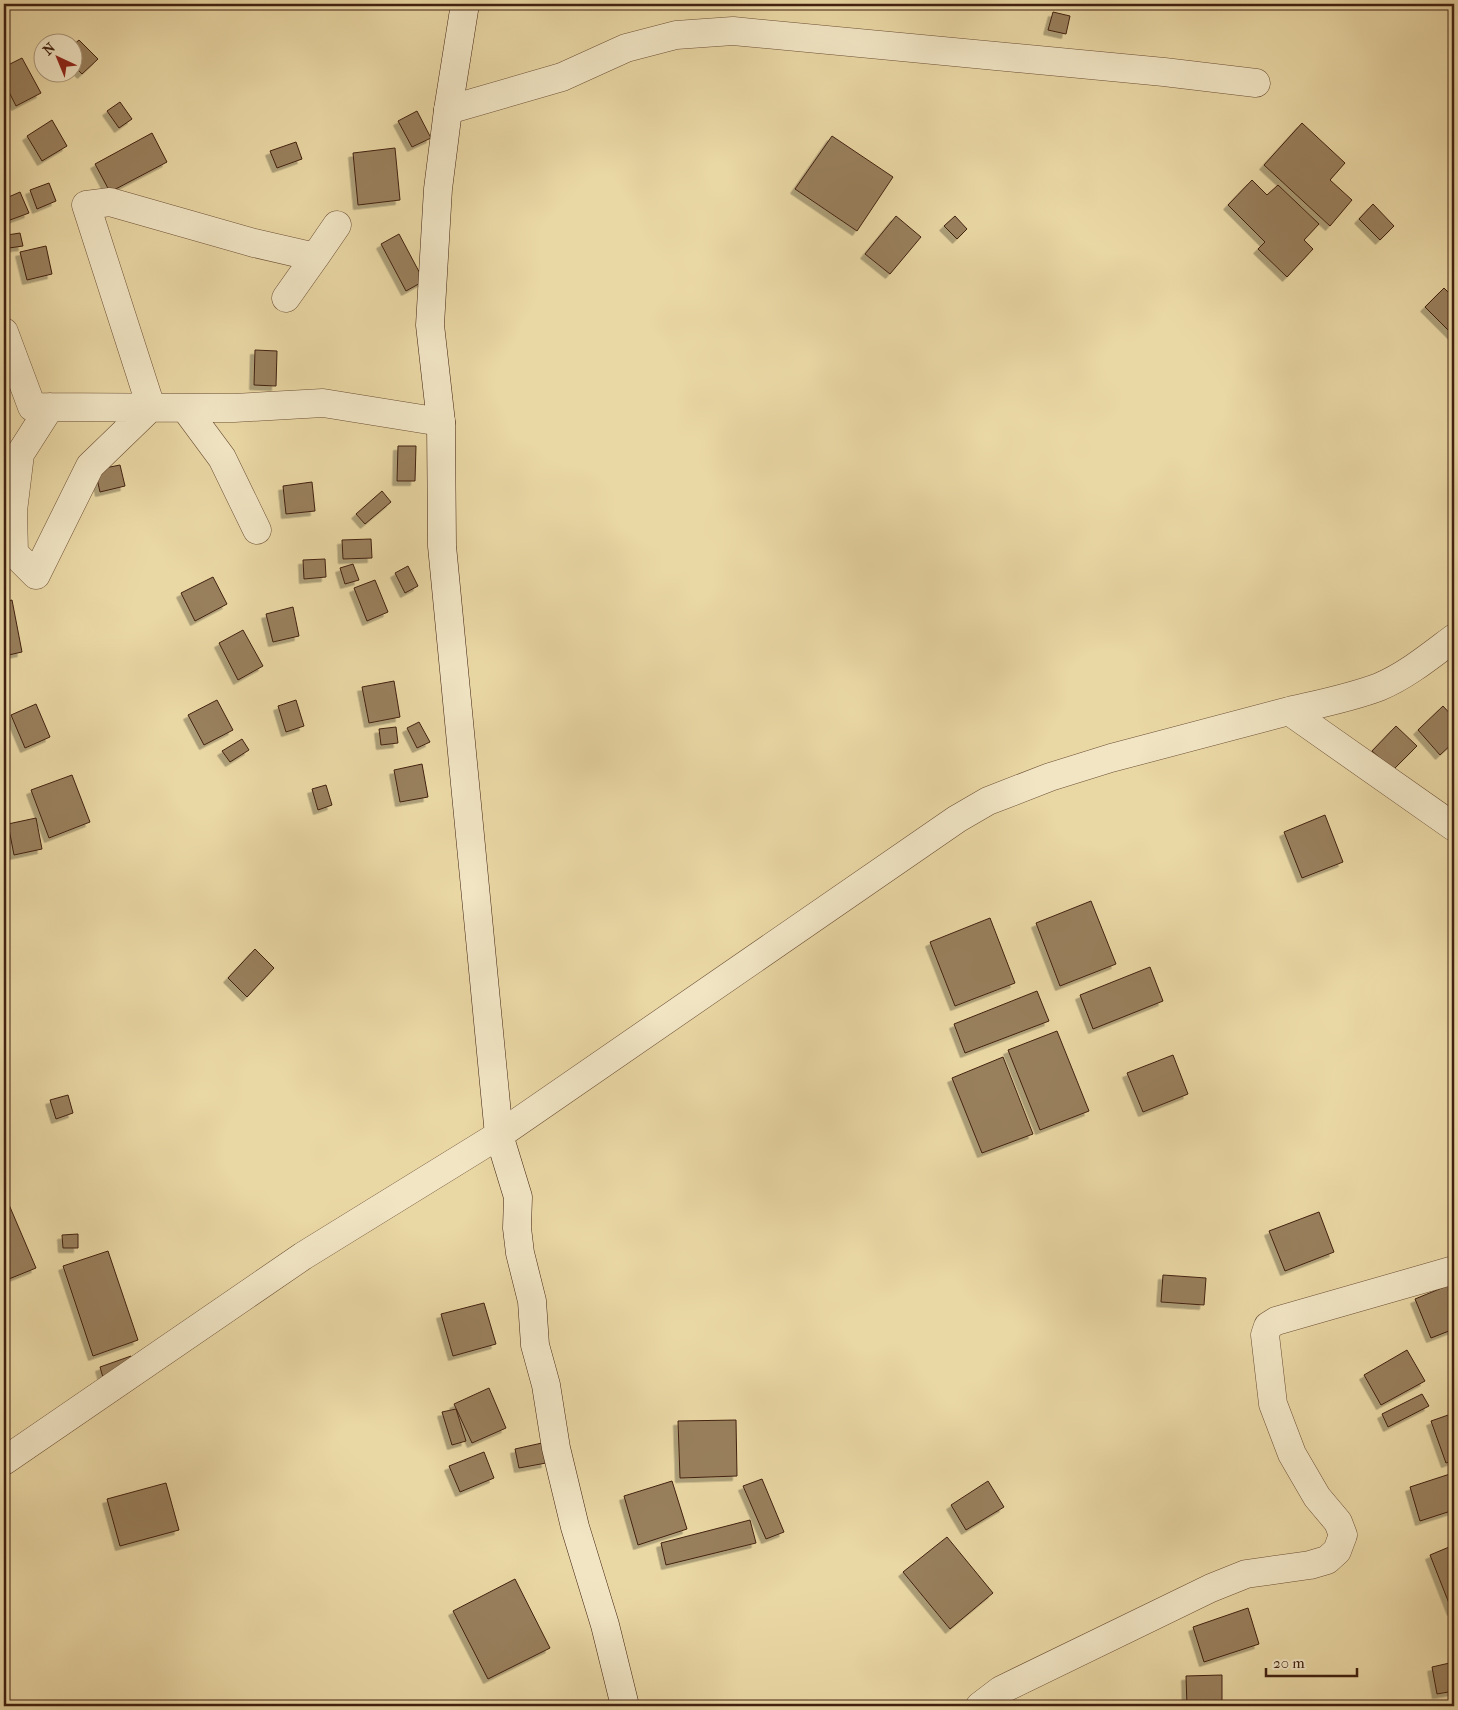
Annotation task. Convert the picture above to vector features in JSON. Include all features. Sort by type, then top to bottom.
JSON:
[{"type":"street","points":[[465,4],[448,110],[438,189],[430,325],[441,422],[442,546],[499,1135],[518,1197],[517,1228],[520,1253],[532,1301],[535,1345],[546,1385],[556,1448],[574,1527],[606,1625],[626,1706]]},
{"type":"street","points":[[448,110],[562,77],[626,48],[676,35],[733,31],[1164,72],[1256,83]]},
{"type":"street","points":[[151,407],[86,205],[110,202],[254,243],[315,257]]},
{"type":"street","points":[[286,298],[337,225]]},
{"type":"street","points":[[4,332],[32,406],[234,408],[323,403],[441,422]]},
{"type":"street","points":[[50,407],[20,454],[13,512],[14,553],[36,576],[90,466],[151,407]]},
{"type":"street","points":[[185,408],[222,458],[257,530]]},
{"type":"street","points":[[4,1461],[304,1256],[499,1135],[949,824],[988,801],[1050,777],[1112,758],[1345,698],[1380,686],[1411,669],[1454,638]]},
{"type":"street","points":[[1289,711],[1454,827]]},
{"type":"street","points":[[980,1706],[1001,1690],[1211,1588],[1246,1574],[1310,1565],[1327,1560],[1337,1551],[1343,1535],[1341,1529],[1338,1522],[1317,1497],[1292,1454],[1274,1404],[1265,1335],[1268,1326],[1276,1320],[1454,1270]]},
{"type":"building","points":[[1053,12],[1070,16],[1066,34],[1048,30]]},
{"type":"building","points":[[82,43],[98,59],[82,74]]},
{"type":"building","points":[[22,58],[32,76],[32,82],[35,82],[41,93],[16,106],[4,82],[4,67]]},
{"type":"building","points":[[120,102],[132,119],[119,128],[107,111]]},
{"type":"building","points":[[417,111],[431,138],[412,147],[398,121]]},
{"type":"building","points":[[52,120],[67,146],[42,161],[27,136]]},
{"type":"building","points":[[1302,123],[1345,163],[1330,180],[1352,200],[1330,226],[1264,165]]},
{"type":"building","points":[[152,133],[167,162],[110,192],[95,164]]},
{"type":"building","points":[[832,136],[893,177],[857,231],[795,189]]},
{"type":"building","points":[[296,142],[302,159],[277,168],[270,151]]},
{"type":"building","points":[[395,148],[400,200],[358,205],[353,153]]},
{"type":"building","points":[[1252,180],[1267,195],[1278,185],[1319,224],[1304,240],[1313,249],[1287,277],[1258,249],[1265,242],[1228,205]]},
{"type":"building","points":[[49,183],[56,201],[37,209],[30,190]]},
{"type":"building","points":[[20,192],[29,213],[10,220],[4,199]]},
{"type":"building","points":[[1373,204],[1394,226],[1380,240],[1359,219]]},
{"type":"building","points":[[896,216],[921,237],[890,274],[865,254]]},
{"type":"building","points":[[955,216],[967,229],[957,239],[944,226]]},
{"type":"building","points":[[20,233],[23,246],[9,248],[7,235]]},
{"type":"building","points":[[399,234],[424,281],[406,291],[381,244]]},
{"type":"building","points":[[46,246],[52,274],[27,280],[20,252]]},
{"type":"building","points":[[1444,288],[1454,298],[1454,336],[1425,307]]},
{"type":"building","points":[[255,350],[277,351],[276,386],[254,385]]},
{"type":"building","points":[[398,446],[416,446],[415,481],[397,481]]},
{"type":"building","points":[[120,465],[125,486],[100,492],[95,470]]},
{"type":"building","points":[[312,482],[315,511],[286,514],[283,486]]},
{"type":"building","points":[[382,491],[391,502],[365,524],[356,514]]},
{"type":"building","points":[[371,539],[372,558],[343,559],[342,540]]},
{"type":"building","points":[[325,559],[326,577],[304,579],[303,560]]},
{"type":"building","points":[[353,564],[359,580],[345,584],[340,568]]},
{"type":"building","points":[[408,566],[418,586],[405,593],[395,573]]},
{"type":"building","points":[[213,577],[227,604],[195,621],[181,593]]},
{"type":"building","points":[[375,580],[388,612],[367,621],[354,588]]},
{"type":"building","points":[[12,600],[22,652],[4,656],[4,602]]},
{"type":"building","points":[[293,607],[299,636],[273,642],[266,614]]},
{"type":"building","points":[[243,630],[263,666],[238,680],[219,643]]},
{"type":"building","points":[[394,681],[400,717],[369,723],[362,687]]},
{"type":"building","points":[[217,700],[233,730],[204,745],[188,715]]},
{"type":"building","points":[[296,700],[304,726],[286,732],[278,706]]},
{"type":"building","points":[[36,704],[50,737],[25,748],[11,715]]},
{"type":"building","points":[[1443,706],[1454,718],[1454,742],[1440,755],[1418,730]]},
{"type":"building","points":[[419,722],[430,742],[417,748],[407,728]]},
{"type":"building","points":[[1396,726],[1417,746],[1393,770],[1372,751]]},
{"type":"building","points":[[396,727],[398,743],[381,745],[379,729]]},
{"type":"building","points":[[242,739],[249,750],[230,762],[222,751]]},
{"type":"building","points":[[422,764],[428,797],[400,802],[394,770]]},
{"type":"building","points":[[72,775],[90,822],[49,838],[31,790]]},
{"type":"building","points":[[326,785],[332,805],[318,810],[312,789]]},
{"type":"building","points":[[1325,815],[1343,862],[1302,878],[1284,832]]},
{"type":"building","points":[[36,818],[42,849],[14,855],[8,824]]},
{"type":"building","points":[[1091,901],[1116,964],[1060,986],[1036,923]]},
{"type":"building","points":[[990,918],[1015,983],[955,1006],[930,942]]},
{"type":"building","points":[[255,949],[274,968],[247,997],[228,978]]},
{"type":"building","points":[[1150,967],[1163,1001],[1093,1029],[1080,995]]},
{"type":"building","points":[[1037,991],[1049,1021],[965,1053],[954,1024]]},
{"type":"building","points":[[1057,1031],[1089,1111],[1040,1130],[1008,1050]]},
{"type":"building","points":[[1173,1055],[1188,1094],[1143,1112],[1127,1073]]},
{"type":"building","points":[[1003,1057],[1033,1134],[982,1153],[952,1078]]},
{"type":"building","points":[[68,1095],[73,1113],[56,1119],[50,1100]]},
{"type":"building","points":[[4,1193],[36,1268],[4,1281]]},
{"type":"building","points":[[1319,1212],[1334,1252],[1285,1271],[1269,1231]]},
{"type":"building","points":[[78,1234],[78,1248],[63,1248],[62,1235]]},
{"type":"building","points":[[108,1251],[138,1340],[93,1356],[63,1266]]},
{"type":"building","points":[[1163,1275],[1206,1278],[1204,1305],[1161,1302]]},
{"type":"building","points":[[1454,1283],[1454,1329],[1431,1338],[1415,1299]]},
{"type":"building","points":[[484,1303],[496,1344],[453,1356],[441,1314]]},
{"type":"building","points":[[1407,1350],[1425,1381],[1381,1405],[1364,1375]]},
{"type":"building","points":[[131,1356],[136,1370],[104,1381],[100,1367]]},
{"type":"building","points":[[489,1388],[506,1428],[472,1443],[454,1404]]},
{"type":"building","points":[[1422,1394],[1429,1406],[1388,1427],[1382,1414]]},
{"type":"building","points":[[456,1409],[466,1441],[452,1445],[442,1412]]},
{"type":"building","points":[[1454,1413],[1454,1460],[1446,1463],[1431,1421]]},
{"type":"building","points":[[736,1420],[737,1476],[680,1478],[678,1421]]},
{"type":"building","points":[[542,1443],[546,1463],[519,1468],[515,1449]]},
{"type":"building","points":[[484,1452],[494,1478],[460,1492],[449,1466]]},
{"type":"building","points":[[1453,1473],[1454,1510],[1420,1521],[1410,1487]]},
{"type":"building","points":[[762,1479],[784,1532],[766,1539],[743,1486]]},
{"type":"building","points":[[672,1481],[687,1529],[638,1545],[624,1496]]},
{"type":"building","points":[[988,1481],[1004,1507],[966,1530],[951,1505]]},
{"type":"building","points":[[166,1483],[179,1530],[120,1546],[107,1499]]},
{"type":"building","points":[[750,1520],[756,1543],[666,1565],[661,1543]]},
{"type":"building","points":[[947,1537],[993,1593],[950,1629],[903,1572]]},
{"type":"building","points":[[1454,1545],[1454,1610],[1452,1611],[1430,1555]]},
{"type":"building","points":[[515,1579],[550,1648],[488,1679],[453,1611]]},
{"type":"building","points":[[1248,1608],[1259,1644],[1204,1662],[1193,1627]]},
{"type":"building","points":[[1454,1662],[1454,1691],[1437,1694],[1432,1667]]},
{"type":"building","points":[[1222,1675],[1222,1706],[1187,1706],[1186,1676]]}]
